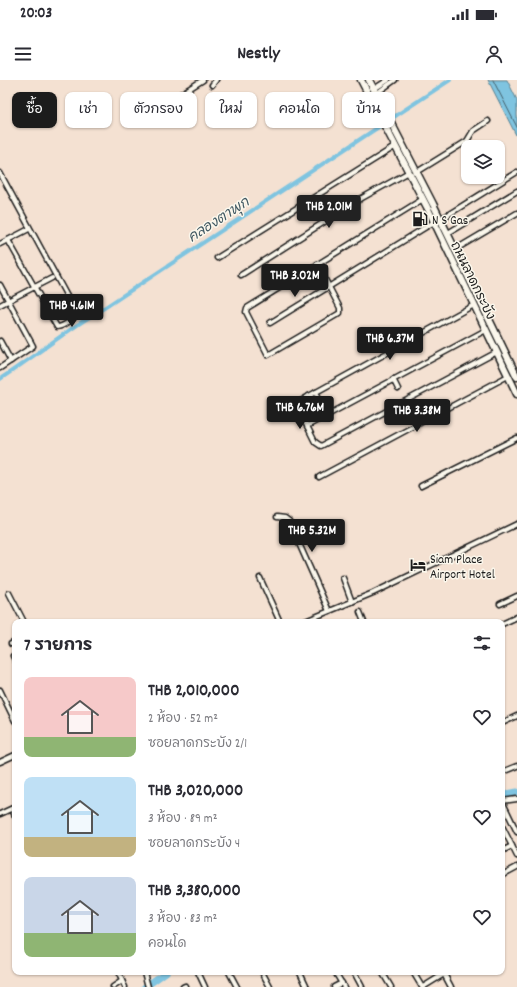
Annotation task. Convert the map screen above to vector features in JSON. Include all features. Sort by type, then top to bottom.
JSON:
[{"type":"main road","name":"ถนนลาดกระบัง","points":[[361,80],[396,142],[417,172],[441,218],[517,377]]},
{"type":"main road","name":"ถนนลาดกระบัง","points":[[369,80],[383,106],[409,172],[517,394]]},
{"type":"street","points":[[184,92],[203,80]]},
{"type":"street","points":[[212,84],[216,80]]},
{"type":"street","points":[[375,91],[388,80]]},
{"type":"street","points":[[375,91],[395,80]]},
{"type":"street","points":[[417,172],[467,141],[473,131],[488,121]]},
{"type":"street","points":[[217,258],[396,142]]},
{"type":"street","points":[[241,275],[362,198],[409,172]]},
{"type":"street","points":[[441,218],[517,172]]},
{"type":"street","points":[[0,173],[29,229],[76,313],[75,316],[61,327],[57,328],[8,240]]},
{"type":"street","points":[[448,233],[517,191]]},
{"type":"street","points":[[317,264],[340,308],[340,313],[270,355],[267,354],[246,312],[247,308],[317,264],[423,199]]},
{"type":"street","points":[[456,249],[517,213]]},
{"type":"street","points":[[270,323],[434,222]]},
{"type":"street","points":[[0,244],[29,229]]},
{"type":"street","points":[[0,305],[52,278]]},
{"type":"street","points":[[0,285],[33,346],[0,368]]},
{"type":"street","points":[[474,305],[316,392],[298,403],[297,406],[317,445],[321,446],[497,352]]},
{"type":"street","points":[[307,426],[486,330]]},
{"type":"street","points":[[0,341],[11,361]]},
{"type":"street","points":[[319,477],[508,376]]},
{"type":"street","points":[[393,379],[398,390]]},
{"type":"street","points":[[309,396],[318,402],[320,399],[316,392]]},
{"type":"street","points":[[421,486],[517,438]]},
{"type":"street","points":[[277,517],[285,518],[289,521],[329,611]]},
{"type":"street","points":[[310,619],[352,602],[517,524]]},
{"type":"street","points":[[260,578],[279,619]]},
{"type":"street","points":[[343,578],[352,602]]},
{"type":"street","points":[[9,593],[22,619]]},
{"type":"street","points":[[500,604],[517,596]]},
{"type":"street","points":[[360,612],[363,619]]},
{"type":"street","points":[[505,623],[517,617]]},
{"type":"street","points":[[0,690],[12,715]]},
{"type":"street","points":[[505,722],[517,716]]},
{"type":"street","points":[[0,762],[12,756]]},
{"type":"street","points":[[505,771],[517,766]]},
{"type":"street","points":[[505,801],[517,799]]},
{"type":"street","points":[[505,807],[517,832]]},
{"type":"street","points":[[0,814],[12,808]]},
{"type":"street","points":[[505,832],[517,856]]},
{"type":"street","points":[[505,850],[512,846]]},
{"type":"street","points":[[505,873],[517,867]]},
{"type":"street","points":[[119,975],[125,987]]},
{"type":"street","points":[[145,975],[148,987]]},
{"type":"street","points":[[199,975],[205,987]]},
{"type":"street","points":[[231,975],[237,987]]},
{"type":"street","points":[[264,975],[270,987]]},
{"type":"street","points":[[301,975],[307,987]]},
{"type":"street","points":[[334,987],[343,985],[337,975]]},
{"type":"street","points":[[356,975],[362,987]]},
{"type":"street","points":[[384,975],[391,987]]},
{"type":"street","points":[[415,975],[422,987],[440,975]]},
{"type":"street","points":[[444,975],[452,987]]},
{"type":"street","points":[[113,987],[122,981]]},
{"type":"water","points":[[488,80],[507,80],[517,100],[517,137]]},
{"type":"waterway","name":"คลองตาพุก","points":[[0,379],[77,325],[450,80]]},
{"type":"waterway","points":[[505,794],[517,792]]},
{"type":"waterway","points":[[145,987],[162,975]]},
{"type":"place","name":"N S Gas","points":[[420,219]]},
{"type":"place","name":"Siam Place Airport Hotel","points":[[418,565]]}]
